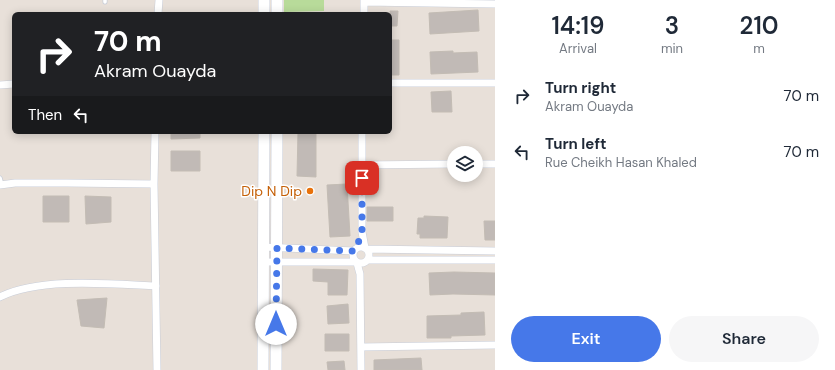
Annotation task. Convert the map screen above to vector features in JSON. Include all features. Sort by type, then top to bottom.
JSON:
[{"type":"street","points":[[158,12],[159,0]]},
{"type":"street","points":[[264,0],[264,12]]},
{"type":"street","points":[[277,0],[278,12]]},
{"type":"street","points":[[364,12],[364,1],[495,4]]},
{"type":"street","points":[[392,83],[495,83]]},
{"type":"street","points":[[0,85],[12,84]]},
{"type":"street","points":[[155,134],[154,184],[157,370]]},
{"type":"street","points":[[262,369],[264,134]]},
{"type":"street","points":[[276,370],[277,134]]},
{"type":"street","points":[[360,274],[369,255],[362,232],[362,134]]},
{"type":"street","points":[[362,165],[447,164]]},
{"type":"street","points":[[483,164],[495,164]]},
{"type":"street","points":[[1,183],[67,182],[154,184]]},
{"type":"street","points":[[361,370],[360,274],[357,263],[353,258],[362,232]]},
{"type":"street","points":[[263,247],[355,250],[359,247],[366,249],[495,251]]},
{"type":"street","points":[[263,262],[357,263],[367,261],[495,260]]},
{"type":"street","points":[[0,298],[6,294],[26,288],[47,285],[116,284],[156,286]]},
{"type":"street","points":[[361,347],[495,345]]},
{"type":"green space","points":[[284,0],[324,0],[324,11],[284,12]]},
{"type":"building","points":[[478,10],[479,31],[430,34],[429,13]]},
{"type":"building","points":[[398,11],[397,26],[392,26],[392,12],[390,12]]},
{"type":"building","points":[[392,40],[399,40],[399,75],[392,75]]},
{"type":"building","points":[[453,51],[453,53],[477,52],[478,72],[431,74],[430,52]]},
{"type":"building","points":[[451,91],[452,112],[432,112],[431,92]]},
{"type":"building","points":[[171,134],[200,134],[200,138],[171,139]]},
{"type":"building","points":[[298,134],[316,134],[316,177],[297,176]]},
{"type":"building","points":[[171,151],[200,151],[200,171],[171,171]]},
{"type":"building","points":[[347,184],[350,236],[330,237],[327,185]]},
{"type":"building","points":[[43,196],[69,196],[69,222],[43,222]]},
{"type":"building","points":[[85,196],[111,197],[111,222],[86,224]]},
{"type":"building","points":[[367,207],[393,207],[393,221],[367,221]]},
{"type":"building","points":[[424,216],[448,217],[447,238],[420,238],[420,234],[417,234],[418,218],[424,218]]},
{"type":"building","points":[[484,221],[495,221],[495,240],[485,240]]},
{"type":"building","points":[[313,269],[348,270],[347,295],[328,295],[328,282],[313,281]]},
{"type":"building","points":[[429,273],[495,273],[495,295],[430,295]]},
{"type":"building","points":[[107,298],[104,328],[81,326],[77,300]]},
{"type":"building","points":[[348,304],[349,323],[328,324],[327,306]]},
{"type":"building","points":[[484,312],[485,335],[451,336],[451,338],[427,338],[427,316],[461,315],[461,313]]},
{"type":"building","points":[[325,334],[349,334],[349,351],[325,351]]},
{"type":"building","points":[[421,358],[422,370],[374,370],[374,360]]},
{"type":"building","points":[[344,361],[345,370],[328,370],[327,362]]},
{"type":"place","name":"Dip N Dip","points":[[310,191]]},
{"type":"route","points":[[276,324],[277,248],[354,251],[362,232],[362,178]]}]
